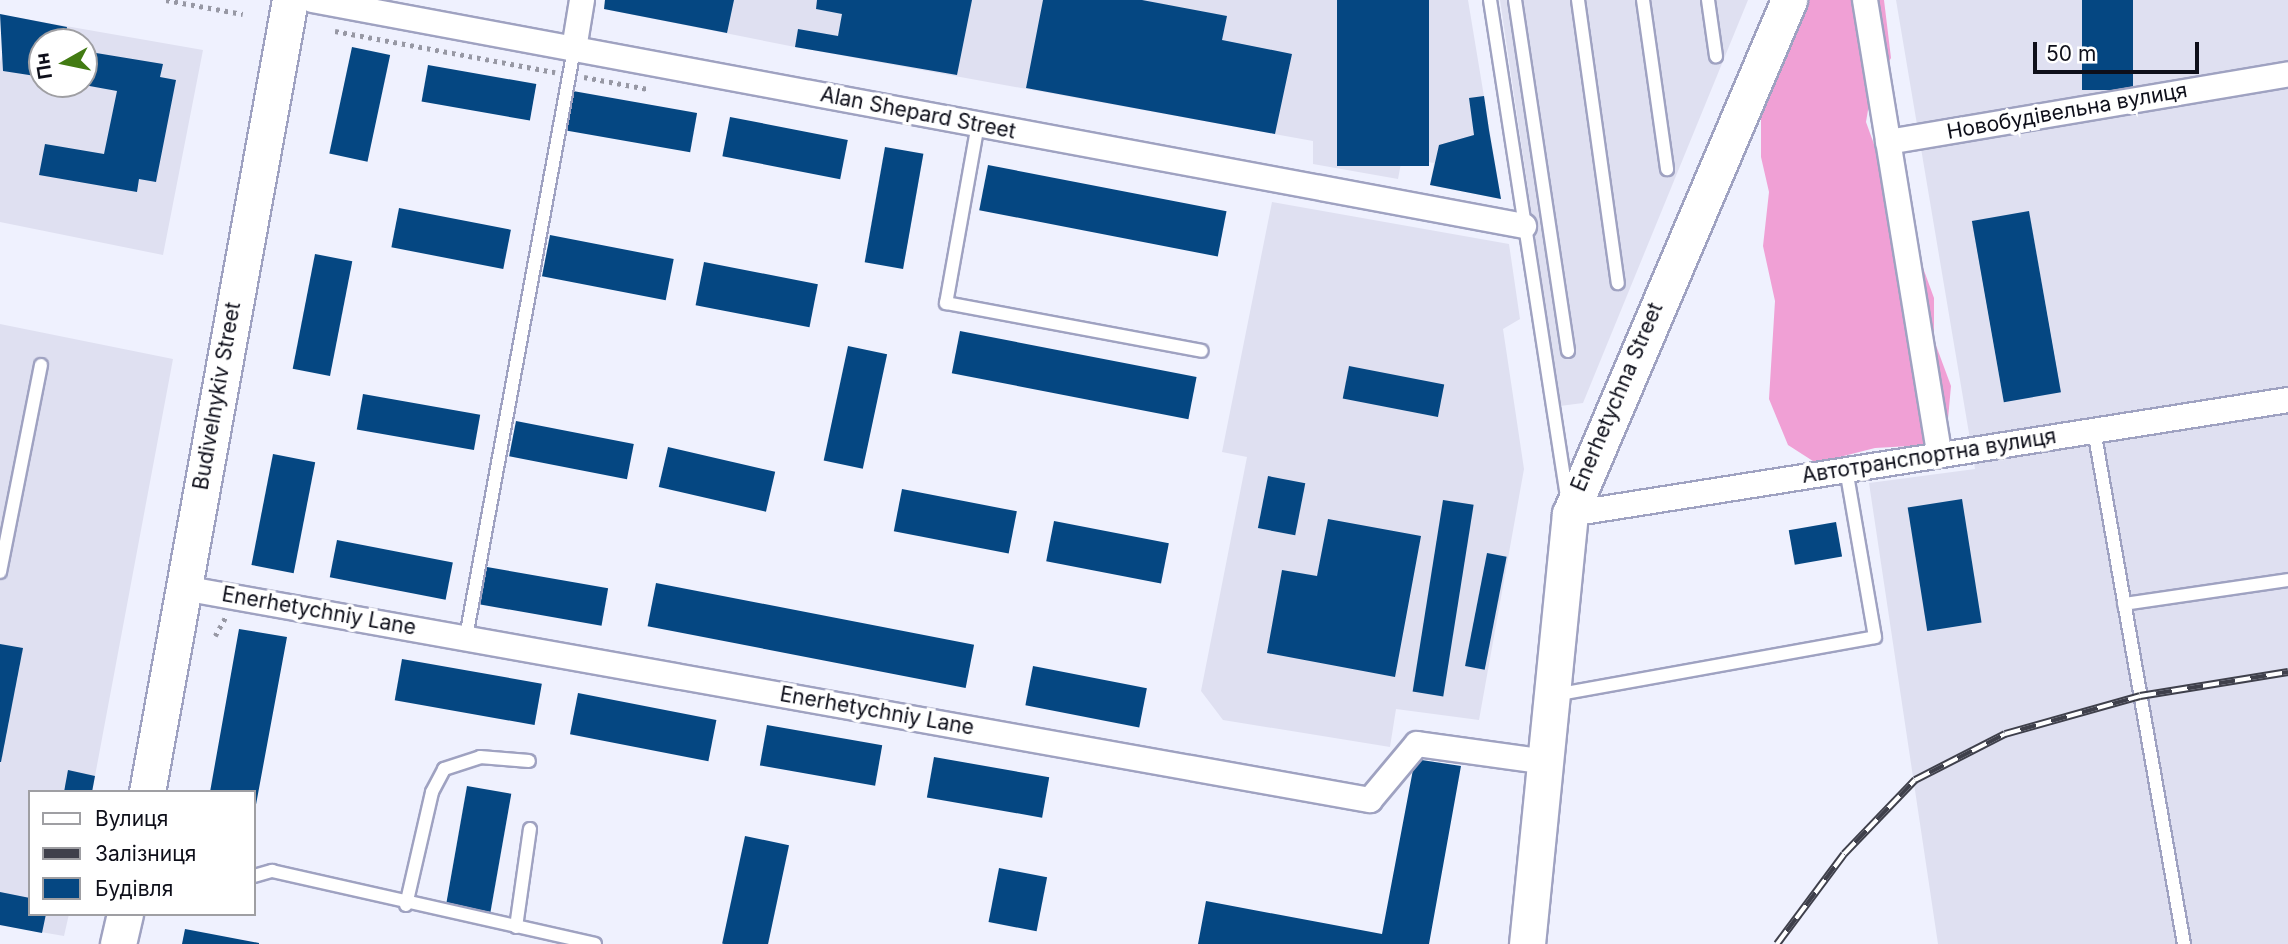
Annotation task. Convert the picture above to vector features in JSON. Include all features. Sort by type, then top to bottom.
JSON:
[{"type":"main road","name":"Budivelnykiv Street","points":[[147,790],[290,0]]},
{"type":"main road","name":"Enerhetychna Street","points":[[1527,944],[1570,514],[1789,0]]},
{"type":"main road","points":[[118,944],[125,916]]},
{"type":"street","name":"Alan Shepard Street","points":[[312,0],[1524,226]]},
{"type":"street","points":[[574,49],[582,0]]},
{"type":"street","points":[[1865,0],[1939,453]]},
{"type":"street","name":"Новобудівельна вулиця","points":[[1888,142],[2288,74]]},
{"type":"street","name":"Автотранспортна вулиця","points":[[1570,514],[1939,453],[2288,400]]},
{"type":"street","name":"Enerhetychniy Lane","points":[[183,588],[1370,800],[1417,744],[1547,762]]},
{"type":"lane","points":[[1490,0],[1570,514]]},
{"type":"lane","points":[[1515,0],[1567,351]]},
{"type":"lane","points":[[1578,0],[1618,283]]},
{"type":"lane","points":[[1643,0],[1667,169]]},
{"type":"lane","points":[[1708,0],[1716,56]]},
{"type":"lane","points":[[466,637],[574,49]]},
{"type":"lane","points":[[978,124],[946,303],[1202,351]]},
{"type":"lane","points":[[0,572],[41,365]]},
{"type":"lane","points":[[2094,430],[2183,944]]},
{"type":"lane","points":[[1553,695],[1875,636],[1846,469]]},
{"type":"lane","points":[[2124,604],[2288,580]]},
{"type":"lane","points":[[406,905],[432,792],[444,769],[480,757],[529,761]]},
{"type":"lane","points":[[516,927],[530,829]]},
{"type":"lane","points":[[256,875],[272,871],[406,905],[595,944]]},
{"type":"path","points":[[166,0],[243,14]]},
{"type":"shaded area","points":[[605,0],[1468,0],[1501,199],[1430,185],[1434,163],[1402,158],[1398,179],[1313,164],[1313,141],[795,47],[604,9]]},
{"type":"shaded area","points":[[1500,0],[1748,0],[1583,403],[1560,406]]},
{"type":"shaded area","points":[[1781,0],[1884,0],[1891,58],[1871,92],[1866,122],[1875,147],[1907,169],[1914,243],[1934,298],[1934,340],[1951,386],[1948,419],[1928,445],[1875,448],[1816,463],[1788,445],[1769,399],[1775,301],[1763,246],[1769,192],[1761,157],[1761,100]]},
{"type":"shaded area","points":[[1896,0],[2288,0],[2288,944],[1938,944],[1869,483],[1975,469]]},
{"type":"shaded area","points":[[14,17],[77,28],[28,28],[28,98],[98,98],[98,32],[203,50],[163,255],[0,222],[0,62]]},
{"type":"shaded area","points":[[1272,202],[1509,244],[1520,319],[1503,329],[1524,469],[1479,720],[1396,709],[1390,747],[1223,720],[1201,691],[1247,457],[1222,452]]},
{"type":"shaded area","points":[[0,324],[173,359],[92,790],[28,790],[28,916],[69,916],[64,936],[0,925]]},
{"type":"building","points":[[605,0],[734,0],[727,33],[604,9]]},
{"type":"building","points":[[817,0],[972,0],[957,75],[795,47],[798,29],[838,36],[842,14],[816,9]]},
{"type":"building","points":[[1043,0],[1142,0],[1227,16],[1222,40],[1292,54],[1275,134],[1026,88]]},
{"type":"building","points":[[1337,0],[1429,0],[1429,166],[1337,166]]},
{"type":"building","points":[[2082,0],[2133,0],[2133,90],[2082,90]]},
{"type":"building","points":[[0,14],[67,27],[28,28],[28,75],[3,71]]},
{"type":"building","points":[[352,47],[390,55],[367,162],[329,154]]},
{"type":"building","points":[[98,53],[163,64],[160,77],[176,80],[156,182],[139,179],[137,192],[39,175],[45,144],[104,154],[117,91],[98,88]]},
{"type":"building","points":[[428,65],[536,84],[530,121],[422,101]]},
{"type":"building","points":[[573,91],[697,113],[690,152],[566,130]]},
{"type":"building","points":[[1484,96],[1501,199],[1430,185],[1439,145],[1474,135],[1469,98]]},
{"type":"building","points":[[730,117],[848,140],[840,179],[722,156]]},
{"type":"building","points":[[885,147],[923,154],[903,269],[865,262]]},
{"type":"building","points":[[988,165],[1227,211],[1218,257],[979,210]]},
{"type":"building","points":[[399,208],[511,230],[503,269],[391,247]]},
{"type":"building","points":[[2029,211],[2061,392],[2004,402],[1972,221]]},
{"type":"building","points":[[550,235],[674,259],[666,300],[542,276]]},
{"type":"building","points":[[315,254],[352,261],[330,376],[293,369]]},
{"type":"building","points":[[704,262],[818,284],[809,327],[696,305]]},
{"type":"building","points":[[960,331],[1197,377],[1188,419],[952,373]]},
{"type":"building","points":[[848,346],[887,354],[863,469],[824,460]]},
{"type":"building","points":[[1349,366],[1444,385],[1438,417],[1343,398]]},
{"type":"building","points":[[363,394],[480,415],[474,450],[357,429]]},
{"type":"building","points":[[516,421],[634,444],[627,479],[509,456]]},
{"type":"building","points":[[668,447],[775,472],[766,512],[659,487]]},
{"type":"building","points":[[273,454],[315,462],[294,573],[251,565]]},
{"type":"building","points":[[1268,476],[1305,483],[1295,535],[1258,528]]},
{"type":"building","points":[[902,489],[1017,511],[1009,554],[894,531]]},
{"type":"building","points":[[1962,499],[1982,622],[1927,631],[1908,508]]},
{"type":"building","points":[[1443,500],[1474,505],[1443,696],[1413,692]]},
{"type":"building","points":[[1328,519],[1421,536],[1395,677],[1267,653],[1282,570],[1317,576]]},
{"type":"building","points":[[1054,521],[1169,543],[1161,584],[1046,561]]},
{"type":"building","points":[[1836,522],[1842,556],[1795,565],[1789,530]]},
{"type":"building","points":[[337,540],[453,563],[446,600],[330,577]]},
{"type":"building","points":[[1487,553],[1507,557],[1485,670],[1465,666]]},
{"type":"building","points":[[487,567],[608,588],[602,626],[480,604]]},
{"type":"building","points":[[656,583],[974,645],[966,688],[648,626]]},
{"type":"building","points":[[239,629],[287,637],[256,805],[256,790],[210,790]]},
{"type":"building","points":[[0,644],[23,648],[1,762],[0,762]]},
{"type":"building","points":[[402,659],[542,684],[535,725],[395,700]]},
{"type":"building","points":[[1033,666],[1147,688],[1139,727],[1025,705]]},
{"type":"building","points":[[578,693],[716,720],[708,761],[570,734]]},
{"type":"building","points":[[767,725],[882,745],[875,786],[760,765]]},
{"type":"building","points":[[934,757],[1049,777],[1042,818],[927,797]]},
{"type":"building","points":[[1415,759],[1461,766],[1429,944],[1198,944],[1206,901],[1382,934]]},
{"type":"building","points":[[68,770],[95,776],[92,790],[64,790]]},
{"type":"building","points":[[467,786],[511,794],[490,912],[446,904]]},
{"type":"building","points":[[745,836],[789,845],[768,944],[722,944]]},
{"type":"building","points":[[999,868],[1047,877],[1037,931],[989,922]]},
{"type":"building","points":[[0,892],[28,898],[28,916],[46,916],[42,933],[0,925]]},
{"type":"building","points":[[185,929],[259,943],[259,944],[182,944]]},
{"type":"railway","points":[[1777,944],[1844,854],[1915,780],[2005,734],[2140,696],[2288,672]]}]
